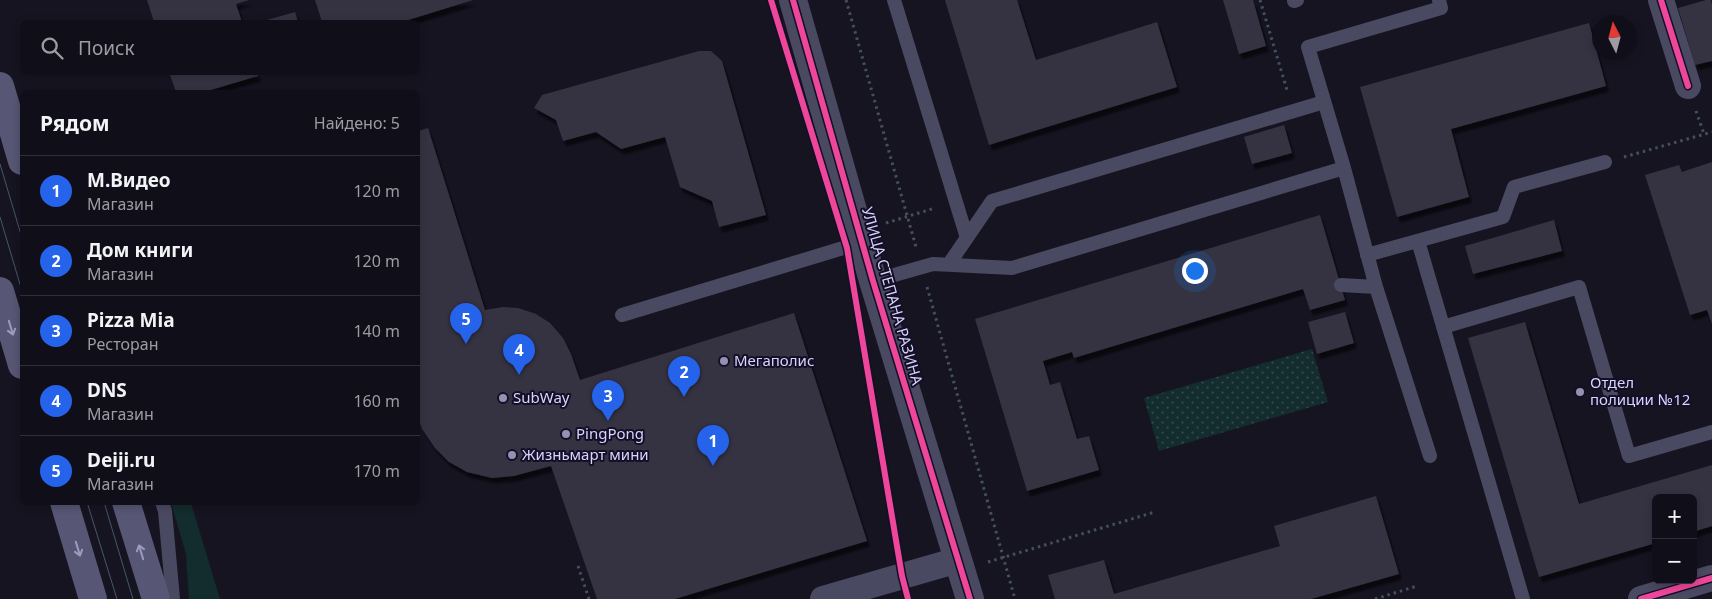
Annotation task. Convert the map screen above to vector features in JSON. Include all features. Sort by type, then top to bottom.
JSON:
[{"type":"main road","points":[[0,86],[20,154]]},
{"type":"main road","points":[[0,291],[20,358]]},
{"type":"main road","points":[[65,505],[93,599]]},
{"type":"main road","points":[[127,505],[156,599]]},
{"type":"street","name":"УЛИЦА СТЕПАНА РАЗИНА","points":[[793,0],[873,281],[970,599]]},
{"type":"street","points":[[1661,0],[1688,86]]},
{"type":"street","points":[[823,599],[958,560]]},
{"type":"street","points":[[1641,599],[1712,578]]},
{"type":"lane","points":[[894,0],[967,238]]},
{"type":"lane","points":[[1430,456],[1376,286],[1344,168],[1308,47],[1442,8],[1439,0]]},
{"type":"lane","points":[[949,264],[992,202],[1324,102]]},
{"type":"lane","points":[[1367,255],[1503,217],[1514,187],[1605,162]]},
{"type":"lane","points":[[873,281],[933,264],[1012,268],[1344,168]]},
{"type":"lane","points":[[1418,241],[1523,599]]},
{"type":"lane","points":[[622,316],[863,242]]},
{"type":"lane","points":[[1341,285],[1376,286]]},
{"type":"lane","points":[[1443,327],[1579,287],[1629,456],[1712,432]]},
{"type":"lane","points":[[163,505],[173,599]]},
{"type":"path","points":[[846,0],[1015,599]]},
{"type":"path","points":[[1260,0],[1293,111]]},
{"type":"path","points":[[1699,121],[1704,134]]},
{"type":"path","points":[[1605,162],[1712,132]]},
{"type":"path","points":[[986,562],[1155,512]]},
{"type":"path","points":[[578,566],[589,599]]},
{"type":"path","points":[[1375,599],[1417,586]]},
{"type":"green space","points":[[1312,349],[1328,402],[1159,451],[1144,398]]},
{"type":"green space","points":[[172,505],[192,505],[220,599],[189,599],[186,554]]},
{"type":"building","points":[[147,0],[249,0],[236,4],[241,20],[153,20]]},
{"type":"building","points":[[315,0],[473,0],[408,20],[321,20]]},
{"type":"building","points":[[945,0],[1017,0],[1036,60],[1157,22],[1177,87],[989,145]]},
{"type":"building","points":[[1223,0],[1253,0],[1266,46],[1239,54]]},
{"type":"building","points":[[1711,0],[1712,5],[1712,61],[1695,65],[1678,8]]},
{"type":"building","points":[[295,12],[297,20],[267,20]]},
{"type":"building","points":[[1589,23],[1592,34],[1592,60],[1599,60],[1606,86],[1451,129],[1469,197],[1397,217],[1360,87]]},
{"type":"building","points":[[699,51],[711,51],[722,61],[766,215],[719,227],[712,201],[680,187],[665,137],[621,149],[596,132],[563,141],[556,120],[534,108],[542,95]]},
{"type":"building","points":[[170,75],[258,76],[211,90],[175,90]]},
{"type":"building","points":[[1284,125],[1292,153],[1252,164],[1244,137]]},
{"type":"building","name":"Мегаполис","points":[[428,128],[485,310],[503,307],[518,308],[536,314],[550,323],[563,338],[580,380],[794,313],[867,541],[675,599],[597,599],[551,466],[514,476],[492,478],[467,472],[449,462],[435,448],[422,429],[420,424],[420,130]]},
{"type":"building","points":[[1712,162],[1712,324],[1707,310],[1690,315],[1645,175],[1679,165],[1682,172]]},
{"type":"building","points":[[1320,215],[1345,300],[1310,310],[1303,289],[1074,358],[1072,352],[1043,361],[1050,385],[1060,382],[1077,439],[1089,436],[1099,470],[1027,491],[975,319]]},
{"type":"building","points":[[1554,220],[1562,251],[1473,274],[1465,246]]},
{"type":"building","points":[[1345,312],[1354,343],[1317,354],[1308,322]]},
{"type":"building","points":[[1525,322],[1579,504],[1712,465],[1712,526],[1697,531],[1697,494],[1652,494],[1652,544],[1539,577],[1468,338]]},
{"type":"building","points":[[1376,496],[1399,574],[1311,599],[1055,599],[1048,575],[1104,560],[1114,594],[1280,546],[1274,526]]},
{"type":"tram line","points":[[0,164],[20,231]]},
{"type":"tram line","points":[[0,217],[20,284]]},
{"type":"tram line","points":[[88,505],[117,599]]},
{"type":"tram line","points":[[105,505],[133,599]]},
{"type":"cycle path","points":[[771,0],[847,248],[902,576],[908,599]]},
{"type":"cycle path","points":[[793,0],[873,281],[970,599]]},
{"type":"cycle path","points":[[1661,0],[1688,86]]},
{"type":"cycle path","points":[[1641,599],[1712,578]]},
{"type":"place","name":"Deiji.ru","points":[[466,344]]},
{"type":"place","name":"Мегаполис","points":[[724,361]]},
{"type":"place","name":"DNS","points":[[519,375]]},
{"type":"place","name":"Отдел полиции №12","points":[[1580,392]]},
{"type":"place","name":"Дом книги","points":[[684,397]]},
{"type":"place","name":"SubWay","points":[[503,398]]},
{"type":"place","name":"Pizza Mia","points":[[608,421]]},
{"type":"place","name":"PingPong","points":[[566,434]]},
{"type":"place","name":"Жизньмарт мини","points":[[512,455]]},
{"type":"place","name":"М.Видео","points":[[713,466]]}]
